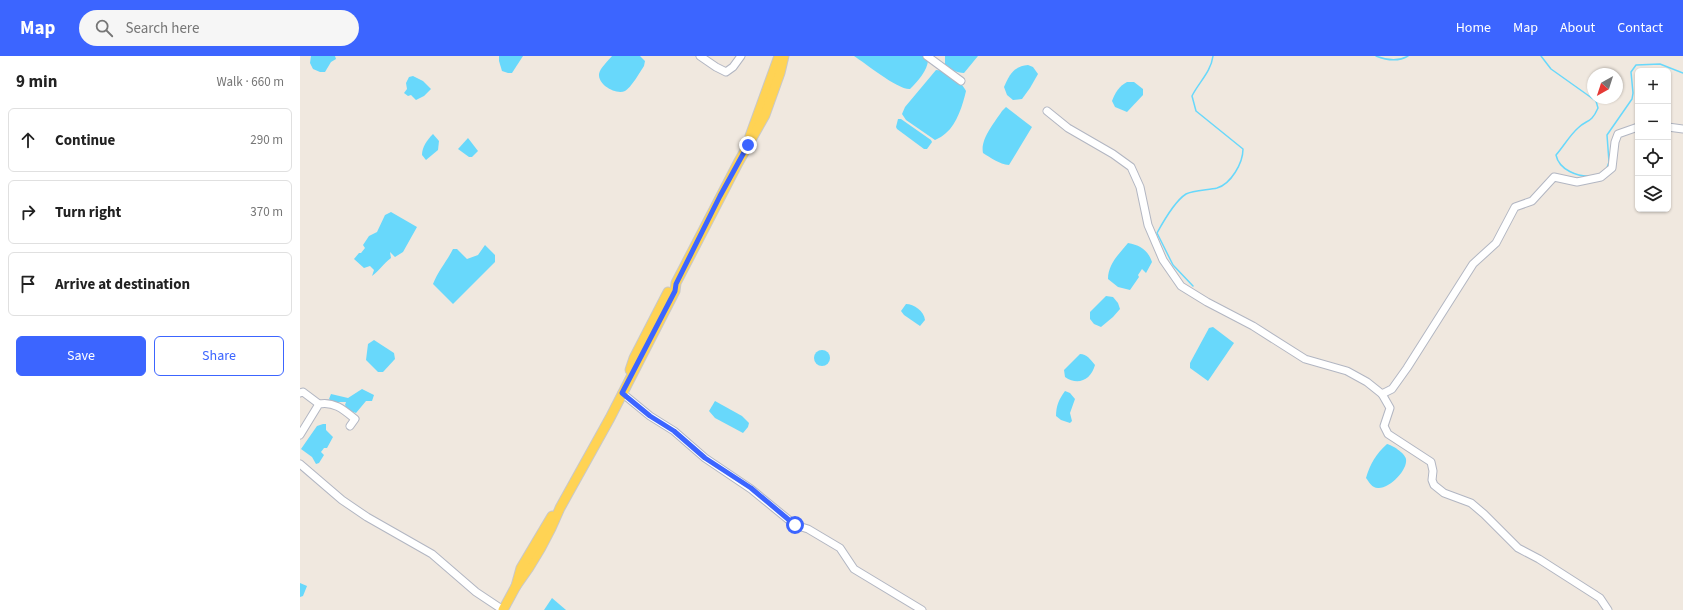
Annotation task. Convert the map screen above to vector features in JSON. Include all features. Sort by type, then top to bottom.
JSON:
[{"type":"main road","points":[[748,145],[754,124],[779,56]]},
{"type":"main road","points":[[503,610],[553,525],[560,508],[628,382],[634,358],[654,317],[669,290],[676,284],[720,196],[765,115],[780,73],[784,56]]},
{"type":"street","points":[[700,56],[726,72],[733,67],[741,56]]},
{"type":"street","points":[[927,56],[960,81]]},
{"type":"street","points":[[1047,111],[1068,128],[1113,154],[1131,167],[1140,187],[1148,225],[1163,260],[1181,286],[1207,302],[1253,326],[1305,359],[1347,371],[1367,382],[1382,394],[1390,408],[1384,426],[1388,434],[1431,462],[1433,471],[1432,480],[1434,485],[1444,493],[1471,503],[1518,548],[1540,559],[1600,598],[1608,610]]},
{"type":"street","points":[[1671,127],[1683,129]]},
{"type":"street","points":[[1382,394],[1392,389],[1407,368],[1473,264],[1496,243],[1515,206],[1532,200],[1554,177],[1577,182],[1601,177],[1612,168],[1615,142],[1618,134],[1635,128]]},
{"type":"street","points":[[300,392],[303,392],[319,404]]},
{"type":"street","points":[[622,393],[650,416],[674,431],[705,458],[751,488],[795,525],[808,529],[840,548],[854,569],[922,610]]},
{"type":"street","points":[[300,435],[319,404],[327,402],[334,404],[355,419],[350,426]]},
{"type":"street","points":[[300,464],[342,500],[367,517],[432,554],[476,592],[503,610]]},
{"type":"water","points":[[311,56],[335,56],[336,59],[331,62],[325,72],[320,72],[313,69],[310,63]]},
{"type":"water","points":[[499,56],[523,56],[512,73],[508,73],[502,71]]},
{"type":"water","points":[[612,56],[640,56],[645,61],[644,66],[635,80],[625,91],[617,92],[608,88],[599,78],[601,69]]},
{"type":"water","points":[[854,56],[924,56],[928,60],[928,64],[919,79],[910,89],[890,81]]},
{"type":"water","points":[[945,56],[978,56],[964,73],[961,73],[945,64]]},
{"type":"water","points":[[1028,65],[1033,67],[1038,74],[1022,99],[1013,100],[1007,95],[1004,87],[1016,69]]},
{"type":"water","points":[[936,70],[945,72],[953,77],[964,87],[966,91],[961,108],[950,129],[935,140],[906,120],[902,114],[905,107]]},
{"type":"water","points":[[413,76],[423,81],[431,89],[424,96],[416,100],[411,95],[408,96],[404,93],[407,89],[406,83],[409,77]]},
{"type":"water","points":[[1127,82],[1134,82],[1143,89],[1143,95],[1127,112],[1115,107],[1112,101],[1114,95]]},
{"type":"water","points":[[1006,107],[1032,127],[1009,165],[998,162],[983,153],[986,136]]},
{"type":"water","points":[[898,119],[901,119],[931,140],[932,142],[927,149],[924,149],[897,129]]},
{"type":"water","points":[[433,134],[439,141],[438,150],[426,160],[422,155],[423,149]]},
{"type":"water","points":[[468,138],[478,151],[472,157],[469,157],[458,149]]},
{"type":"water","points":[[391,212],[417,227],[403,252],[395,257],[390,252],[391,258],[372,276],[374,270],[370,266],[364,268],[354,259],[365,248],[363,245],[369,236],[377,232],[385,215]]},
{"type":"water","points":[[1128,243],[1136,245],[1146,251],[1152,262],[1146,273],[1142,269],[1138,275],[1139,277],[1130,290],[1118,287],[1108,279],[1108,274],[1112,264]]},
{"type":"water","points":[[485,245],[495,255],[495,262],[453,304],[433,284],[437,275],[453,249],[457,249],[467,259],[478,255]]},
{"type":"water","points":[[1106,296],[1113,297],[1118,303],[1120,309],[1101,327],[1094,324],[1090,319],[1090,312]]},
{"type":"water","points":[[906,304],[915,307],[923,314],[925,320],[920,326],[904,315],[901,311]]},
{"type":"water","points":[[1213,327],[1234,343],[1208,381],[1190,368],[1190,363],[1209,328]]},
{"type":"water","points":[[374,340],[394,353],[395,359],[383,372],[378,372],[366,360],[368,344]]},
{"type":"water","points":[[822,350],[829,355],[830,358],[825,365],[822,366],[815,361],[814,358],[819,351]]},
{"type":"water","points":[[1080,354],[1087,356],[1095,365],[1087,378],[1079,381],[1070,380],[1065,377],[1064,370]]},
{"type":"water","points":[[362,389],[374,395],[372,401],[366,401],[356,413],[348,410],[345,405],[346,402],[332,402],[329,399],[331,394],[348,398]]},
{"type":"water","points":[[1065,391],[1070,393],[1075,399],[1070,413],[1072,421],[1070,423],[1061,420],[1056,416],[1058,403]]},
{"type":"water","points":[[715,401],[742,416],[749,423],[748,427],[743,433],[715,418],[709,411]]},
{"type":"water","points":[[326,424],[326,430],[333,437],[327,448],[324,448],[321,452],[324,455],[319,463],[316,464],[312,457],[301,449],[317,426]]},
{"type":"water","points":[[1387,444],[1403,454],[1406,459],[1406,463],[1397,478],[1387,485],[1376,488],[1366,478],[1369,468]]},
{"type":"water","points":[[300,583],[307,586],[303,596],[300,597]]},
{"type":"water","points":[[552,598],[566,610],[544,610]]},
{"type":"waterway","points":[[1193,286],[1173,265],[1157,233],[1170,212],[1182,197],[1189,193],[1222,186],[1231,178],[1241,160],[1243,149],[1196,111],[1192,96],[1210,67],[1213,56]]},
{"type":"waterway","points":[[1376,56],[1392,60],[1408,56]]},
{"type":"waterway","points":[[1541,56],[1551,69],[1596,101],[1598,108],[1593,117],[1575,131],[1556,155],[1561,165],[1570,172],[1591,176]]},
{"type":"waterway","points":[[1607,168],[1609,162],[1607,135],[1632,99],[1633,93],[1631,72],[1636,65],[1660,64],[1683,73]]},
{"type":"route","points":[[748,145],[720,196],[676,284],[675,291],[640,362],[622,393],[650,416],[674,431],[705,458],[751,488],[795,525]]}]
